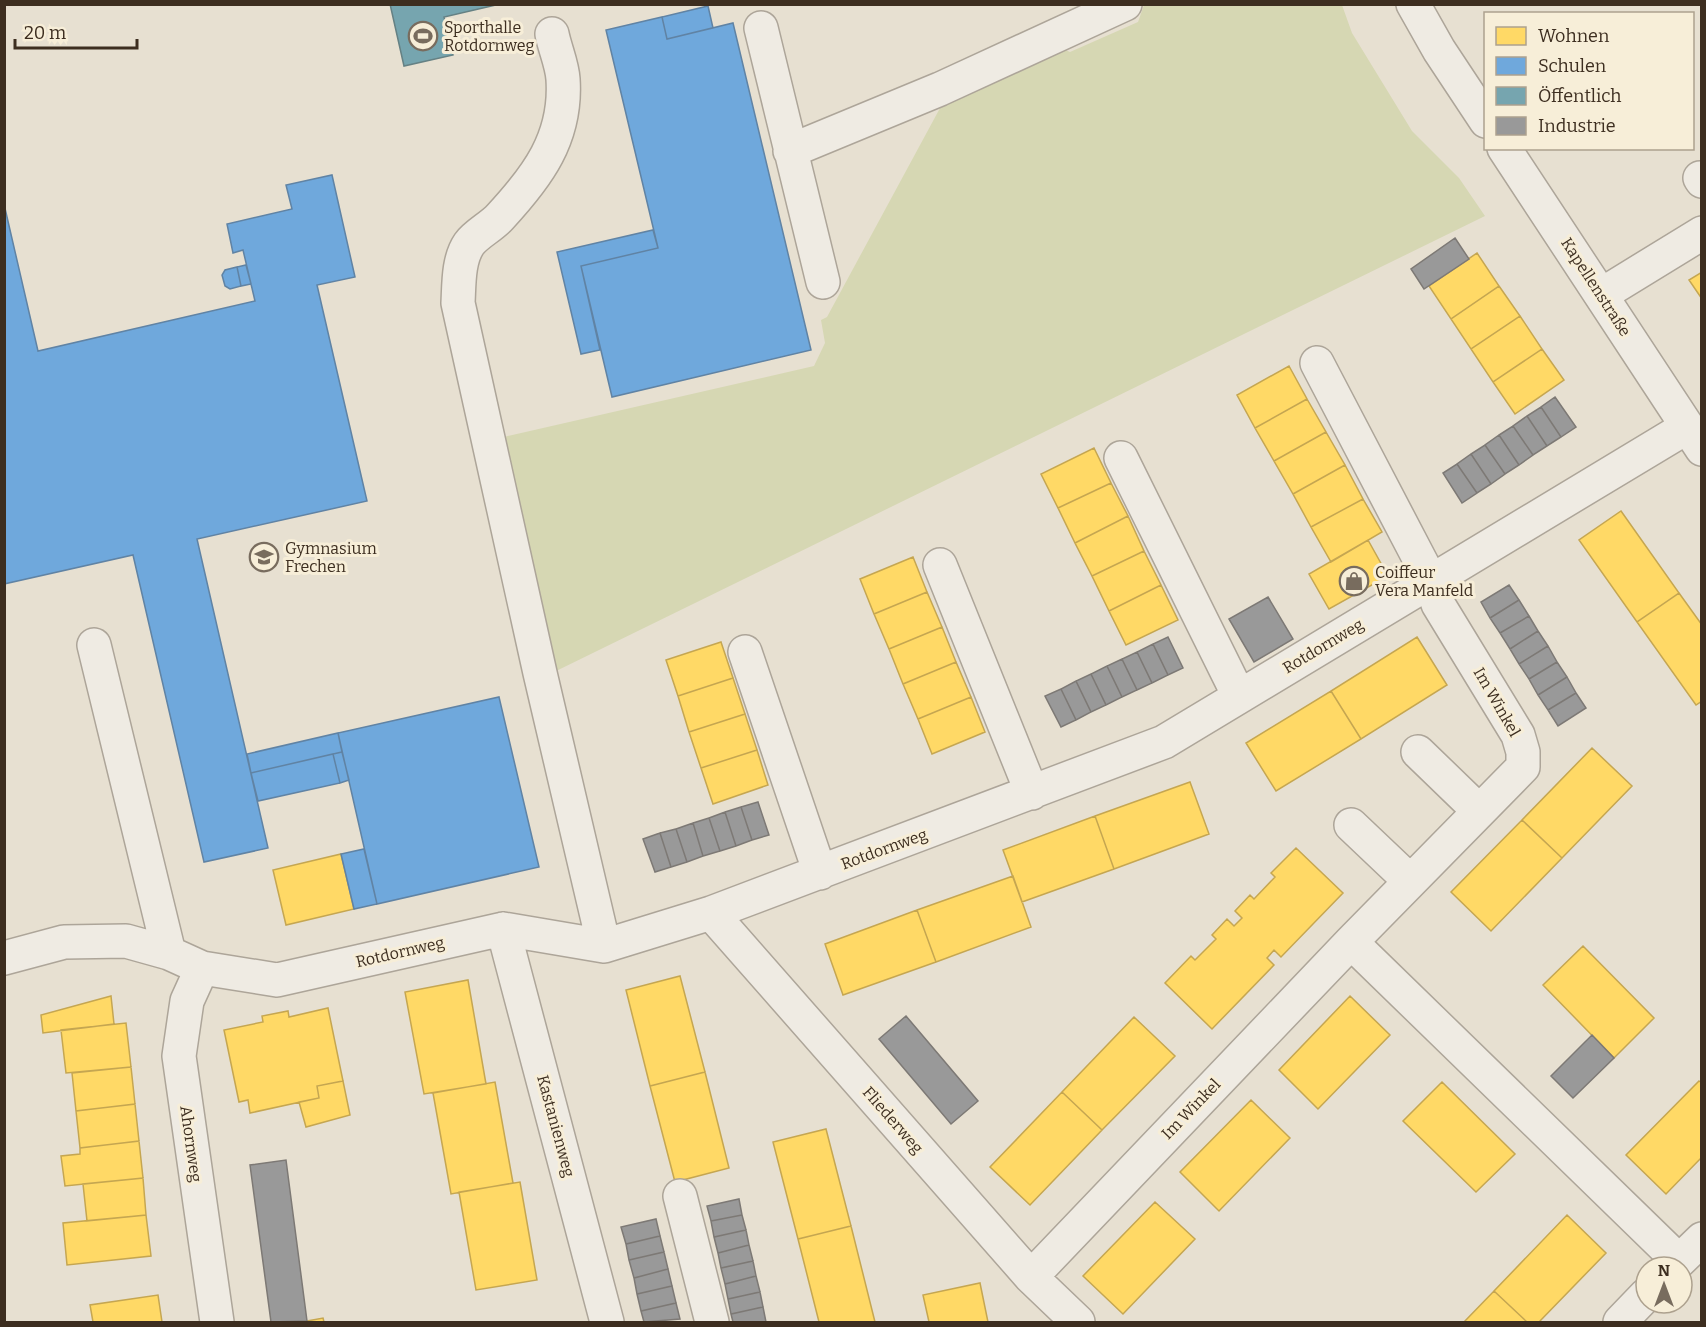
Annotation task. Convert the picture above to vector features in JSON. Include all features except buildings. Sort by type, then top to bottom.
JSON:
[{"type":"street","points":[[790,151],[940,89],[1125,4]]},
{"type":"street","points":[[1413,4],[1484,119]]},
{"type":"street","points":[[761,28],[823,282]]},
{"type":"street","points":[[552,34],[563,79],[560,115],[550,153],[531,184],[491,227],[469,244],[459,273],[458,303],[540,673],[604,946]]},
{"type":"street","name":"Kapellenstraße","points":[[1505,150],[1694,438]]},
{"type":"street","points":[[1601,295],[1701,233]]},
{"type":"street","name":"Im Winkel","points":[[1031,1277],[1351,942],[1523,767],[1523,752],[1518,735],[1438,603],[1431,581],[1317,363]]},
{"type":"street","name":"Rotdornweg","points":[[4,958],[64,942],[126,941],[169,953],[202,968],[277,980],[503,929],[604,946],[711,913],[1032,794],[1164,742],[1431,581],[1694,438]]},
{"type":"street","points":[[1121,458],[1239,696]]},
{"type":"street","points":[[940,565],[1032,794]]},
{"type":"street","points":[[94,645],[169,953]]},
{"type":"street","points":[[745,651],[820,873]]},
{"type":"street","points":[[1418,752],[1479,811]]},
{"type":"street","points":[[1351,825],[1410,881]]},
{"type":"street","name":"Fliederweg","points":[[711,913],[1031,1277],[1078,1323]]},
{"type":"street","name":"Kastanienweg","points":[[503,929],[607,1323]]},
{"type":"street","points":[[1351,942],[1667,1255]]},
{"type":"street","name":"Ahornweg","points":[[202,968],[187,1001],[179,1056],[217,1323]]},
{"type":"street","points":[[680,1196],[712,1323]]},
{"type":"street","points":[[1685,1255],[1701,1239]]},
{"type":"street","points":[[1620,1323],[1634,1308]]},
{"type":"green space","points":[[1144,5],[1342,5],[1352,33],[1412,131],[1459,178],[1485,216],[550,674],[495,439],[814,366],[825,343],[821,320],[827,317],[946,97],[1056,46],[1070,52],[1138,22]]},
{"type":"place","name":"Sporthalle Rotdornweg","points":[[423,36]]},
{"type":"place","name":"Gymnasium Frechen","points":[[264,557]]},
{"type":"place","name":"Coiffeur Vera Manfeld","points":[[1354,581]]}]
